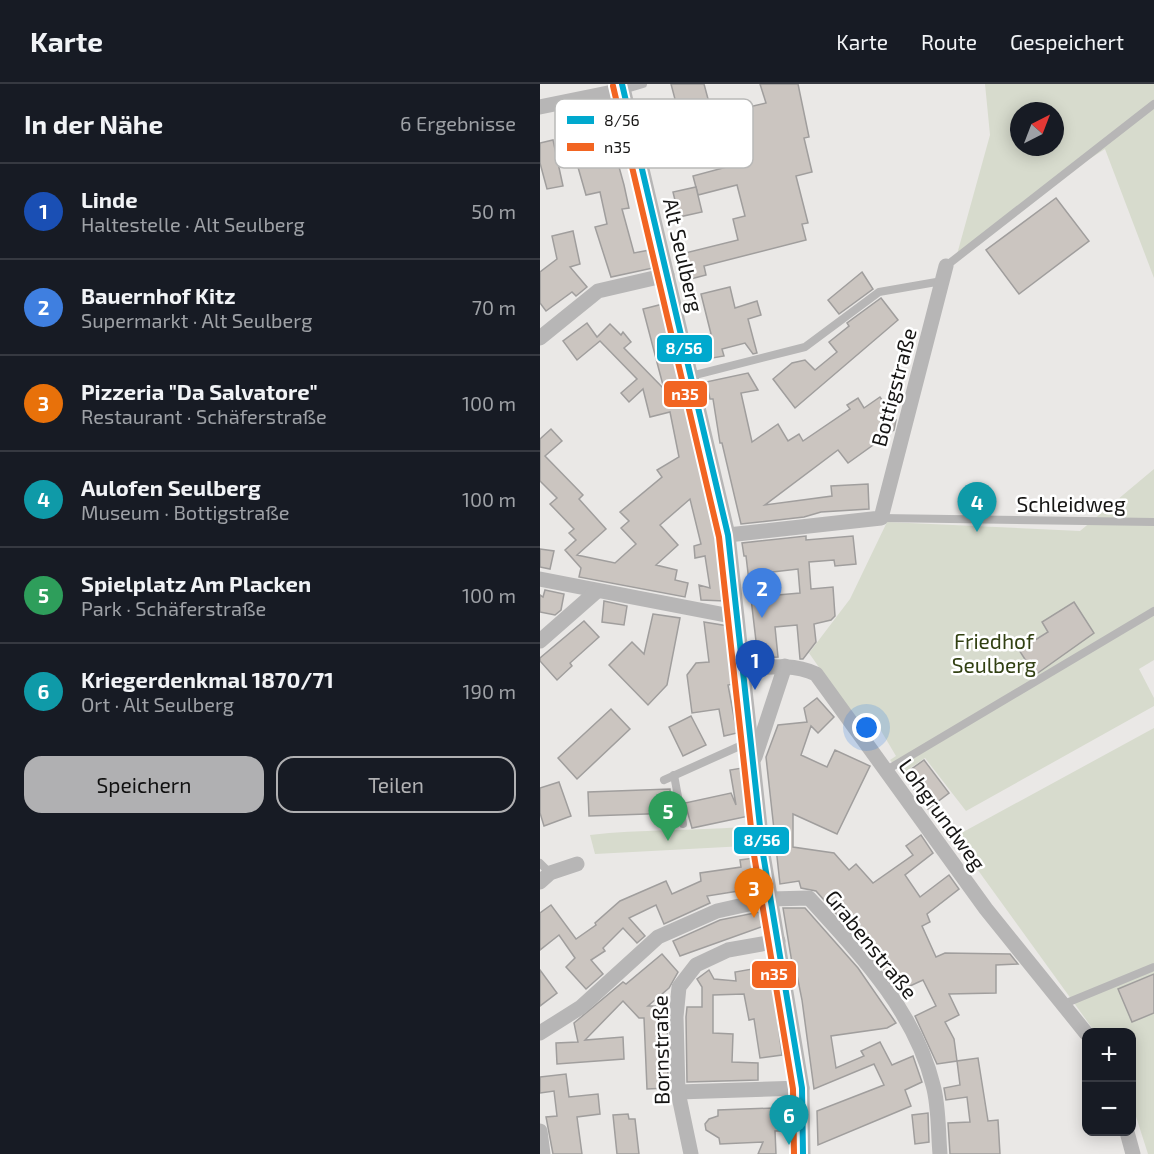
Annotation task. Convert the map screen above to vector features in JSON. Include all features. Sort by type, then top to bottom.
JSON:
[{"type":"street","points":[[573,99],[622,87]]},
{"type":"street","points":[[540,107],[555,103]]},
{"type":"street","name":"Alt Seulberg","points":[[641,168],[728,535],[763,854],[802,1088],[802,1154]]},
{"type":"street","name":"Bottigstraße","points":[[881,518],[944,273]]},
{"type":"street","points":[[540,338],[598,291],[667,275]]},
{"type":"street","points":[[728,535],[881,518]]},
{"type":"street","points":[[540,579],[736,617]]},
{"type":"street","points":[[540,641],[597,591]]},
{"type":"street","name":"Alt Seulberg","points":[[753,762],[786,666]]},
{"type":"street","name":"Lohgrundweg","points":[[744,669],[803,667],[816,674],[986,909],[1082,1028]]},
{"type":"street","points":[[543,873],[577,864]]},
{"type":"street","name":"Grabenstraße","points":[[771,899],[809,898],[850,944],[890,995],[916,1038],[934,1086],[940,1154]]},
{"type":"street","points":[[540,1033],[580,1007],[658,937],[717,911],[771,899]]},
{"type":"street","name":"Bornstraße","points":[[691,1154],[678,1092],[676,1017],[679,987],[696,965],[728,950],[778,941]]},
{"type":"street","points":[[678,1092],[802,1088]]},
{"type":"street","points":[[540,1131],[543,1154]]},
{"type":"street","points":[[1127,1136],[1132,1154]]},
{"type":"lane","points":[[622,87],[643,84]]},
{"type":"lane","points":[[691,376],[805,348],[879,292],[944,273],[1154,104]]},
{"type":"lane","name":"Schleidweg","points":[[881,518],[1154,522]]},
{"type":"lane","points":[[885,771],[1154,611]]},
{"type":"lane","points":[[664,780],[751,741]]},
{"type":"lane","points":[[674,776],[683,824]]},
{"type":"lane","points":[[1064,1004],[1154,967]]},
{"type":"green space","points":[[985,84],[1154,84],[1154,278],[1105,149],[1058,179],[956,258],[990,135]]},
{"type":"green space","name":"Friedhof Seulberg","points":[[1154,469],[1154,660],[1139,669],[1154,698],[1154,706],[966,811],[925,758],[902,774],[890,760],[896,756],[877,724],[862,729],[809,653],[850,599],[887,522],[1080,531]]},
{"type":"green space","points":[[1154,728],[1154,1154],[1148,1154],[1136,1116],[1136,1028],[1092,1028],[954,837]]},
{"type":"green space","points":[[742,827],[745,846],[595,854],[590,835],[628,832]]},
{"type":"building","points":[[671,84],[704,84],[708,99],[675,99]]},
{"type":"building","points":[[760,84],[798,84],[809,137],[804,138],[812,172],[796,176],[808,223],[802,224],[806,240],[704,266],[706,275],[683,281],[677,255],[738,240],[733,219],[745,216],[737,185],[698,195],[693,176],[723,168],[753,168],[753,106],[766,103]]},
{"type":"building","points":[[553,140],[555,168],[559,168],[563,186],[547,189],[540,163],[540,143]]},
{"type":"building","points":[[578,168],[619,168],[629,208],[622,209],[634,253],[650,250],[653,268],[611,277],[595,227],[607,224],[600,192],[586,195]]},
{"type":"building","points":[[696,187],[702,212],[679,217],[673,192]]},
{"type":"building","points":[[1056,198],[1089,241],[1019,294],[986,250]]},
{"type":"building","points":[[573,231],[580,264],[570,267],[587,287],[576,296],[572,292],[546,311],[540,303],[540,272],[557,259],[552,236]]},
{"type":"building","points":[[862,272],[873,289],[839,314],[828,300]]},
{"type":"building","points":[[730,287],[735,308],[757,301],[761,315],[748,319],[757,353],[753,354],[745,343],[722,349],[724,356],[701,360],[697,337],[711,334],[701,294]]},
{"type":"building","points":[[881,298],[898,320],[795,408],[773,379],[792,363],[805,360],[815,370],[837,352],[829,342],[849,326],[847,323]]},
{"type":"building","points":[[663,304],[710,503],[725,601],[701,600],[699,585],[710,588],[705,556],[695,558],[694,546],[701,544],[690,499],[660,525],[678,545],[656,565],[677,570],[675,580],[688,583],[685,597],[579,577],[581,568],[565,550],[576,540],[569,533],[574,529],[550,504],[557,498],[540,481],[540,439],[551,429],[562,441],[545,456],[583,495],[579,499],[606,529],[577,555],[615,563],[636,544],[621,528],[629,521],[620,512],[662,477],[657,470],[679,457],[670,412],[650,417],[643,389],[629,402],[621,393],[637,379],[600,341],[577,360],[563,341],[587,323],[597,337],[610,324],[621,335],[623,332],[631,342],[624,348],[664,389],[643,309]]},
{"type":"building","points":[[748,373],[758,390],[741,393],[752,442],[778,424],[788,441],[799,434],[803,441],[850,409],[847,405],[858,398],[864,408],[880,397],[896,420],[894,430],[848,463],[838,450],[765,505],[832,496],[831,486],[868,484],[869,509],[821,512],[804,517],[741,524],[722,443],[720,443],[713,399],[710,399],[706,382]]},
{"type":"building","points":[[806,536],[806,540],[853,536],[856,564],[835,566],[834,560],[809,562],[811,589],[833,587],[835,616],[831,620],[814,624],[816,642],[803,659],[800,659],[797,625],[775,627],[778,657],[758,658],[746,556],[744,556],[742,543]],"holes":[[[798,569],[800,593],[766,596],[764,573]]]},
{"type":"building","points":[[540,549],[554,551],[550,569],[540,567]]},
{"type":"building","points":[[545,590],[564,594],[561,610],[555,615],[540,612],[540,595],[543,597]]},
{"type":"building","points":[[604,601],[627,606],[624,625],[602,622]]},
{"type":"building","points":[[1074,602],[1094,633],[1035,675],[1019,650],[1048,632],[1042,622]]},
{"type":"building","points":[[653,614],[680,618],[667,685],[648,705],[609,665],[632,642],[644,654]]},
{"type":"building","points":[[584,621],[599,637],[570,663],[572,666],[557,680],[540,661],[540,658]]},
{"type":"building","points":[[704,622],[728,626],[733,684],[728,685],[737,733],[724,736],[719,709],[692,713],[687,675],[696,663],[709,662]]},
{"type":"building","points":[[817,698],[834,717],[818,733],[811,726],[801,755],[827,767],[835,750],[870,766],[837,834],[793,814],[793,847],[834,853],[849,870],[856,864],[873,883],[913,855],[906,846],[921,835],[933,853],[905,875],[920,897],[949,875],[959,889],[927,914],[930,922],[922,926],[936,957],[945,953],[1010,954],[1018,964],[996,965],[996,993],[949,994],[959,1015],[945,1022],[954,1039],[957,1061],[937,1064],[915,1016],[936,1006],[923,980],[899,991],[880,964],[856,919],[848,927],[816,891],[801,888],[799,881],[780,884],[766,757],[778,725],[807,722],[804,708]]},
{"type":"building","points":[[611,709],[630,729],[577,779],[558,758]]},
{"type":"building","points":[[691,716],[706,745],[683,756],[669,727]]},
{"type":"building","points":[[924,760],[949,793],[928,809],[903,775]]},
{"type":"building","points":[[742,768],[749,816],[692,828],[685,803],[731,793],[736,805],[730,770]]},
{"type":"building","points":[[559,782],[571,816],[544,826],[540,813],[540,788]]},
{"type":"building","points":[[670,789],[671,806],[673,805],[675,813],[589,816],[588,792]]},
{"type":"building","points":[[754,858],[757,888],[707,896],[710,903],[664,924],[656,905],[629,918],[645,936],[637,943],[623,928],[603,948],[605,951],[591,960],[603,974],[586,989],[566,967],[575,958],[559,935],[540,950],[540,913],[551,905],[576,939],[596,925],[595,923],[620,901],[666,881],[672,894],[701,881],[700,873],[741,867],[740,860]]},
{"type":"building","points":[[783,908],[805,908],[858,968],[896,1023],[887,1028],[831,1036],[836,1068],[864,1056],[861,1051],[880,1042],[892,1065],[913,1056],[922,1082],[905,1090],[911,1106],[818,1145],[817,1111],[884,1085],[874,1064],[814,1089],[802,1000],[797,975],[794,975]]},
{"type":"building","points":[[759,912],[764,926],[680,956],[673,941],[720,920]]},
{"type":"building","points":[[662,954],[678,972],[669,988],[648,1006],[667,1006],[668,1088],[647,1089],[644,1018],[639,1018],[623,1001],[585,1040],[623,1037],[624,1059],[557,1064],[556,1043],[578,1042],[574,1023],[623,982],[626,984]]},
{"type":"building","points":[[752,969],[754,980],[772,977],[782,1055],[760,1058],[754,1019],[749,1020],[744,994],[713,995],[713,1033],[733,1034],[732,1062],[758,1063],[758,1080],[687,1082],[687,1007],[702,1007],[702,987],[697,979],[709,970],[714,979],[736,981],[735,972]]},
{"type":"building","points":[[540,970],[557,993],[540,1006]]},
{"type":"building","points":[[1154,974],[1154,1013],[1132,1022],[1118,989]]},
{"type":"building","points":[[978,1058],[988,1121],[998,1120],[1000,1154],[950,1154],[948,1123],[970,1122],[967,1097],[946,1100],[944,1088],[960,1085],[957,1061]]},
{"type":"building","points":[[566,1074],[569,1097],[598,1094],[600,1114],[577,1117],[582,1154],[553,1154],[546,1117],[557,1116],[554,1091],[540,1093],[540,1077]]},
{"type":"building","points":[[774,1108],[774,1119],[781,1118],[786,1131],[775,1131],[776,1154],[758,1154],[763,1142],[720,1144],[719,1138],[706,1130],[705,1124],[709,1119],[718,1116],[718,1110]]},
{"type":"building","points":[[928,1113],[929,1142],[915,1144],[912,1115]]},
{"type":"building","points":[[628,1114],[629,1119],[635,1119],[639,1154],[617,1154],[613,1115]]},
{"type":"transit line","name":"8/56","points":[[622,84],[626,99]]},
{"type":"transit line","name":"n35","points":[[613,86],[616,99]]},
{"type":"transit line","name":"n35","points":[[632,168],[719,537],[754,855],[793,1089],[794,1154]]},
{"type":"transit line","name":"8/56","points":[[642,168],[728,535],[763,854],[802,1088],[803,1154]]},
{"type":"place","name":"Aulofen Seulberg","points":[[977,532]]},
{"type":"place","name":"Bauernhof Kitz","points":[[762,618]]},
{"type":"place","name":"Linde","points":[[755,690]]},
{"type":"place","name":"Spielplatz Am Placken","points":[[668,841]]},
{"type":"place","name":"Pizzeria \"Da Salvatore\"","points":[[754,918]]},
{"type":"place","name":"Kriegerdenkmal 1870/71","points":[[789,1145]]}]
